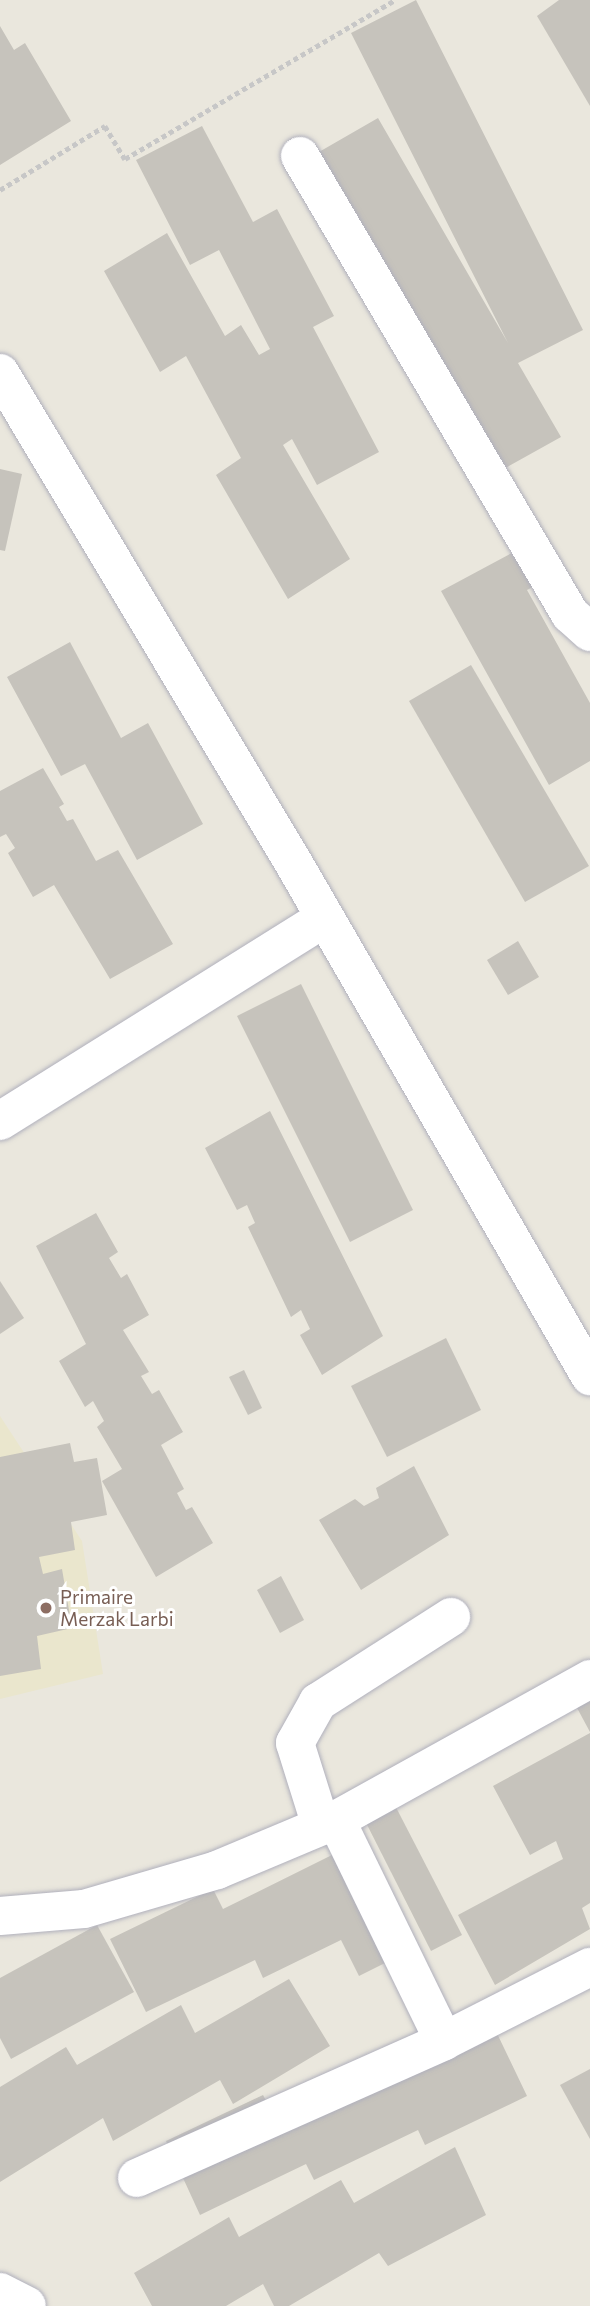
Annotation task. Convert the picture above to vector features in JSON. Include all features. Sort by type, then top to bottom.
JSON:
[{"type":"street","points":[[300,156],[570,614],[590,632]]},
{"type":"street","points":[[0,373],[325,918],[590,1376]]},
{"type":"street","points":[[0,1121],[325,918]]},
{"type":"street","points":[[444,2041],[329,1823],[295,1744],[318,1702],[451,1617]]},
{"type":"street","points":[[0,1916],[84,1909],[216,1870],[329,1823],[590,1679]]},
{"type":"street","points":[[137,2178],[444,2041],[590,1967]]},
{"type":"street","points":[[0,2292],[27,2306]]},
{"type":"path","points":[[0,190],[105,126],[125,159],[395,0]]},
{"type":"shaded area","name":"Primaire Merzak Larbi","points":[[0,1416],[82,1541],[103,1674],[0,1699]]},
{"type":"building","points":[[416,0],[583,330],[518,363],[561,437],[493,475],[312,156],[378,118],[508,343],[351,33]]},
{"type":"building","points":[[559,0],[590,0],[590,106],[537,16]]},
{"type":"building","points":[[0,26],[14,50],[25,43],[71,121],[0,165]]},
{"type":"building","points":[[202,126],[253,222],[277,209],[334,316],[313,327],[379,452],[317,485],[292,439],[283,445],[350,559],[288,599],[216,475],[241,458],[186,356],[160,372],[104,271],[167,233],[225,336],[241,325],[259,355],[270,349],[219,250],[190,265],[136,160]]},
{"type":"building","points":[[0,469],[22,474],[5,551],[0,550]]},
{"type":"building","points":[[521,548],[541,583],[527,590],[590,703],[590,761],[549,785],[441,591]]},
{"type":"building","points":[[70,642],[121,738],[148,723],[203,824],[137,860],[85,764],[61,776],[7,677]]},
{"type":"building","points":[[471,665],[589,866],[525,902],[409,701]]},
{"type":"building","points":[[43,768],[64,804],[59,807],[67,821],[73,819],[96,861],[118,850],[173,944],[110,979],[54,885],[33,897],[8,853],[15,848],[6,834],[0,837],[0,791]]},
{"type":"building","points":[[518,941],[539,977],[508,995],[487,960]]},
{"type":"building","points":[[301,984],[413,1210],[350,1242],[237,1016]]},
{"type":"building","points":[[270,1111],[383,1336],[322,1375],[300,1335],[310,1329],[301,1310],[291,1317],[248,1227],[255,1223],[247,1205],[237,1210],[205,1148]]},
{"type":"building","points":[[96,1213],[118,1252],[109,1258],[121,1278],[127,1274],[149,1315],[123,1330],[149,1372],[141,1376],[152,1394],[159,1390],[183,1432],[161,1445],[184,1489],[177,1493],[186,1510],[192,1507],[213,1543],[156,1577],[102,1481],[122,1469],[97,1427],[104,1421],[93,1401],[85,1407],[59,1361],[86,1344],[36,1246]]},
{"type":"building","points":[[0,1281],[24,1318],[0,1334]]},
{"type":"building","points":[[446,1338],[481,1410],[387,1457],[351,1386]]},
{"type":"building","points":[[244,1370],[262,1408],[248,1415],[229,1377]]},
{"type":"building","name":"Primaire Merzak Larbi","points":[[70,1443],[74,1462],[97,1458],[107,1515],[71,1522],[75,1550],[39,1557],[43,1574],[62,1569],[72,1628],[37,1636],[41,1669],[0,1676],[0,1457]]},
{"type":"building","points":[[414,1466],[449,1535],[361,1590],[319,1520],[355,1499],[364,1506],[379,1498],[376,1488]]},
{"type":"building","points":[[281,1576],[304,1620],[280,1633],[257,1590]]},
{"type":"building","points":[[590,1698],[590,1732],[576,1706]]},
{"type":"building","points":[[590,1733],[590,1903],[582,1908],[590,1929],[495,1985],[458,1915],[563,1859],[556,1841],[530,1855],[493,1786]]},
{"type":"building","points":[[386,1788],[462,1935],[431,1951],[356,1803]]},
{"type":"building","points":[[332,1855],[385,1963],[359,1976],[341,1940],[263,1978],[255,1960],[146,2012],[110,1939],[213,1889],[223,1909]]},
{"type":"building","points":[[97,1925],[134,1992],[11,2059],[0,2038],[0,1978]]},
{"type":"building","points":[[289,1979],[330,2046],[233,2104],[220,2080],[113,2141],[103,2118],[0,2182],[0,2087],[66,2047],[77,2065],[181,2005],[195,2033]]},
{"type":"building","points":[[493,2025],[527,2096],[425,2145],[418,2130],[314,2180],[306,2164],[200,2215],[166,2141],[263,2095],[271,2110]]},
{"type":"building","points":[[590,2069],[590,2139],[560,2085]]},
{"type":"building","points":[[455,2147],[486,2215],[388,2266],[379,2253],[289,2306],[274,2306],[263,2284],[226,2306],[152,2306],[134,2273],[229,2217],[239,2237],[341,2180],[354,2203]]},
{"type":"place","name":"Primaire Merzak Larbi","points":[[46,1608]]}]
